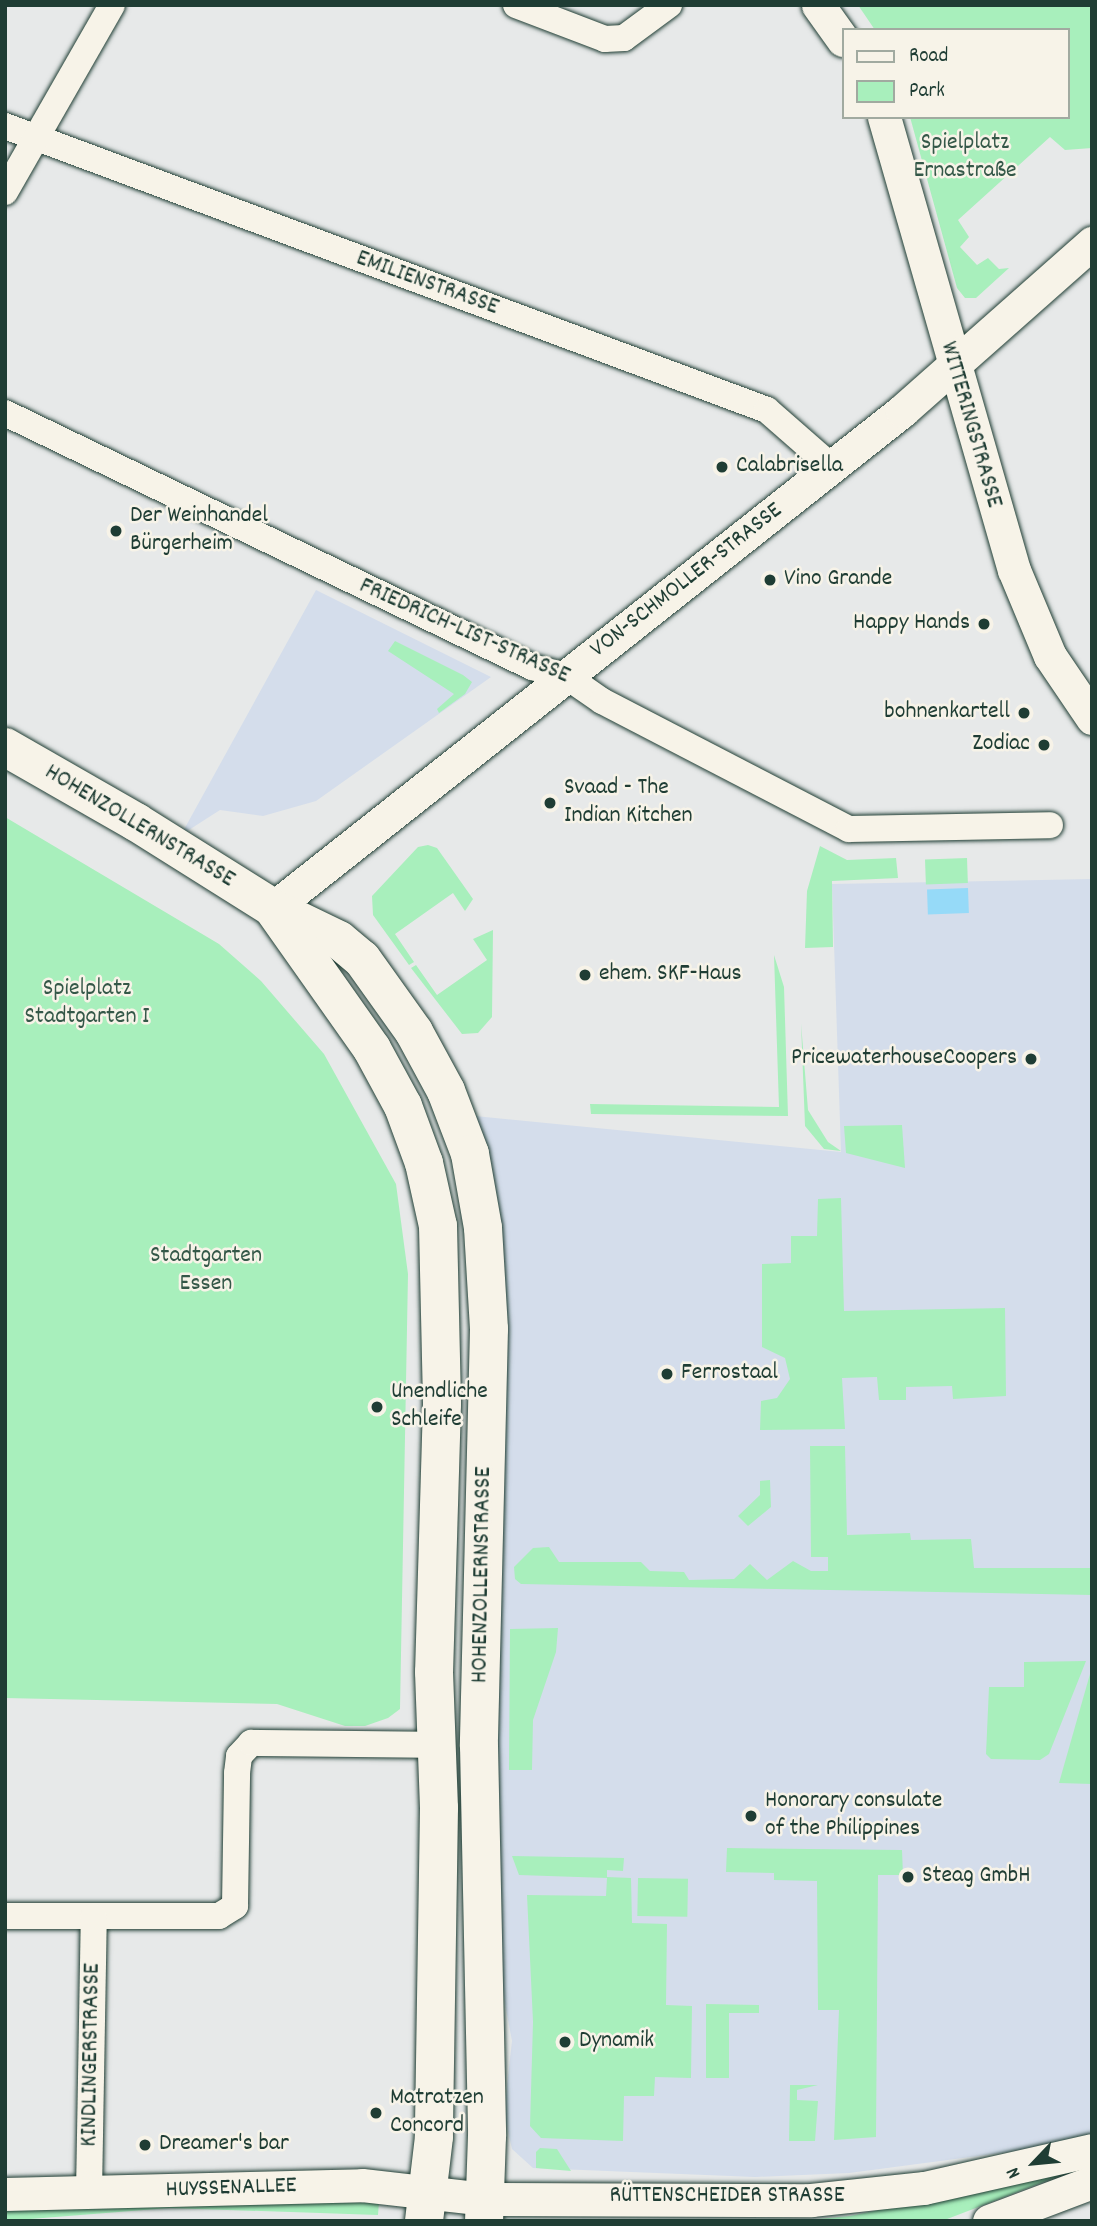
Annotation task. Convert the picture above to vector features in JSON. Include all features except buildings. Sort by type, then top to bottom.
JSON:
[{"type":"main road","name":"HOHENZOLLERNSTRASSE","points":[[5,747],[136,822],[273,908],[339,940],[379,981],[436,1070],[477,1182],[489,1329],[479,1746],[452,2209]]},
{"type":"main road","name":"HOHENZOLLERNSTRASSE","points":[[273,908],[372,1049],[402,1107],[424,1163],[438,1226],[442,1404],[434,1672],[437,1745],[435,2107],[452,2209]]},
{"type":"street","points":[[5,192],[112,5]]},
{"type":"street","points":[[516,5],[605,39],[624,38],[668,5]]},
{"type":"street","points":[[818,5],[842,39]]},
{"type":"street","name":"WITTERINGSTRASSE","points":[[885,119],[953,367],[1023,594],[1050,656],[1092,718]]},
{"type":"street","name":"EMILIENSTRASSE","points":[[5,126],[767,410],[832,467]]},
{"type":"street","name":"VON-SCHMOLLER-STRASSE","points":[[273,908],[832,467],[953,367],[1092,243]]},
{"type":"street","name":"FRIEDRICH-LIST-STRASSE","points":[[5,413],[532,667],[566,676],[602,701],[849,829],[1050,825]]},
{"type":"street","points":[[5,1916],[219,1916],[235,1906],[237,1773],[239,1756],[251,1744],[437,1745]]},
{"type":"street","name":"KINDLINGERSTRASSE","points":[[89,2193],[94,1917]]},
{"type":"street","name":"RÜTTENSCHEIDER STRASSE","points":[[452,2209],[838,2199],[924,2188],[1092,2150]]},
{"type":"street","points":[[989,2221],[1092,2182]]},
{"type":"street","name":"HUYSSENALLEE","points":[[5,2194],[362,2185],[452,2209]]},
{"type":"shaded area","points":[[316,590],[491,677],[316,801],[263,816],[220,810],[181,835]]},
{"type":"shaded area","points":[[1092,879],[1092,2141],[849,2173],[755,2177],[533,2168],[512,2149],[504,2113],[512,2041],[487,1908],[465,1115],[841,1152],[832,884]]},
{"type":"green space","name":"Spielplatz Ernastraße","points":[[858,5],[1092,5],[1092,148],[1065,150],[1050,137],[958,220],[969,237],[960,247],[977,265],[988,258],[999,269],[1009,268],[976,298],[965,298],[957,288],[911,119],[1069,119],[1069,28],[874,28]]},
{"type":"green space","points":[[395,641],[463,675],[472,682],[465,694],[439,713],[437,709],[454,694],[388,651]]},
{"type":"green space","name":"Stadtgarten Essen","points":[[5,817],[219,944],[261,981],[324,1054],[396,1184],[408,1274],[400,1709],[388,1718],[365,1726],[345,1726],[277,1704],[5,1698]]},
{"type":"green space","points":[[428,845],[437,848],[473,899],[465,911],[453,893],[395,934],[414,962],[409,965],[373,915],[372,896],[418,847]]},
{"type":"green space","points":[[820,846],[847,860],[896,858],[898,878],[832,881],[833,947],[805,948],[807,891]]},
{"type":"green space","points":[[967,858],[968,883],[926,884],[925,859]]},
{"type":"green space","points":[[493,930],[492,1017],[478,1033],[462,1034],[411,968],[416,965],[437,995],[487,960],[473,939]]},
{"type":"green space","points":[[774,955],[784,987],[788,1116],[591,1114],[590,1104],[779,1107]]},
{"type":"green space","points":[[801,1023],[808,1110],[828,1142],[841,1151],[824,1149],[805,1126]]},
{"type":"green space","points":[[902,1125],[905,1168],[846,1153],[844,1126]]},
{"type":"green space","points":[[841,1198],[844,1311],[1005,1308],[1006,1396],[953,1399],[952,1386],[906,1387],[906,1400],[879,1400],[877,1377],[842,1378],[845,1429],[760,1430],[761,1401],[777,1398],[790,1379],[785,1358],[762,1347],[762,1264],[791,1263],[791,1236],[817,1236],[818,1199]]},
{"type":"green space","points":[[810,1446],[845,1446],[847,1535],[910,1533],[911,1540],[971,1539],[974,1568],[1092,1568],[1092,1595],[521,1584],[515,1579],[514,1567],[533,1548],[549,1547],[559,1562],[641,1562],[650,1571],[684,1572],[689,1580],[734,1579],[750,1564],[767,1580],[793,1561],[811,1571],[828,1571],[828,1557],[811,1557]]},
{"type":"green space","points":[[770,1480],[771,1507],[748,1526],[738,1516],[760,1495],[760,1481]]},
{"type":"green space","points":[[558,1628],[556,1652],[533,1720],[532,1770],[509,1770],[510,1629]]},
{"type":"green space","points":[[1086,1661],[1049,1754],[1040,1760],[991,1759],[986,1754],[989,1687],[1024,1687],[1024,1662]]},
{"type":"green space","points":[[1092,1667],[1092,1784],[1059,1783]]},
{"type":"green space","points":[[727,1848],[902,1850],[903,1875],[878,1875],[876,2137],[834,2140],[839,2010],[818,2010],[817,1881],[774,1880],[774,1873],[726,1872]]},
{"type":"green space","points":[[512,1856],[624,1858],[623,1871],[607,1870],[607,1877],[631,1878],[632,1923],[667,1924],[666,2005],[692,2006],[691,2078],[655,2077],[654,2096],[624,2096],[623,2141],[541,2138],[530,2126],[533,2022],[527,1895],[606,1896],[607,1878],[519,1875]]},
{"type":"green space","points":[[638,1878],[688,1879],[687,1917],[637,1916]]},
{"type":"green space","points":[[706,2004],[759,2005],[759,2013],[729,2013],[729,2078],[706,2078]]},
{"type":"green space","points":[[790,2085],[818,2085],[797,2090],[797,2100],[818,2101],[815,2141],[789,2141]]},
{"type":"green space","points":[[540,2148],[557,2149],[571,2171],[536,2168],[536,2152]]},
{"type":"green space","points":[[1077,2169],[942,2221],[796,2221],[850,2216]]},
{"type":"green space","points":[[379,2202],[378,2215],[169,2208],[5,2221],[5,2211],[47,2208]]},
{"type":"water","points":[[968,888],[969,913],[928,914],[927,889]]},
{"type":"place","name":"Calabrisella","points":[[722,467]]},
{"type":"place","name":"Der Weinhandel Bürgerheim","points":[[116,531]]},
{"type":"place","name":"Vino Grande","points":[[770,580]]},
{"type":"place","name":"Happy Hands","points":[[984,624]]},
{"type":"place","name":"bohnenkartell","points":[[1024,713]]},
{"type":"place","name":"Zodiac","points":[[1044,745]]},
{"type":"place","name":"Svaad - The Indian Kitchen","points":[[550,803]]},
{"type":"place","name":"ehem. SKF-Haus","points":[[585,975]]},
{"type":"place","name":"PricewaterhouseCoopers","points":[[1031,1059]]},
{"type":"place","name":"Ferrostaal","points":[[667,1374]]},
{"type":"place","name":"Unendliche Schleife","points":[[377,1407]]},
{"type":"place","name":"Honorary consulate of the Philippines","points":[[751,1816]]},
{"type":"place","name":"Steag GmbH","points":[[908,1877]]},
{"type":"place","name":"Dynamik","points":[[565,2042]]},
{"type":"place","name":"Matratzen Concord","points":[[376,2113]]},
{"type":"place","name":"Dreamer's bar","points":[[145,2145]]},
{"type":"park label","name":"Spielplatz Stadtgarten I","points":[[87,1004]]}]
